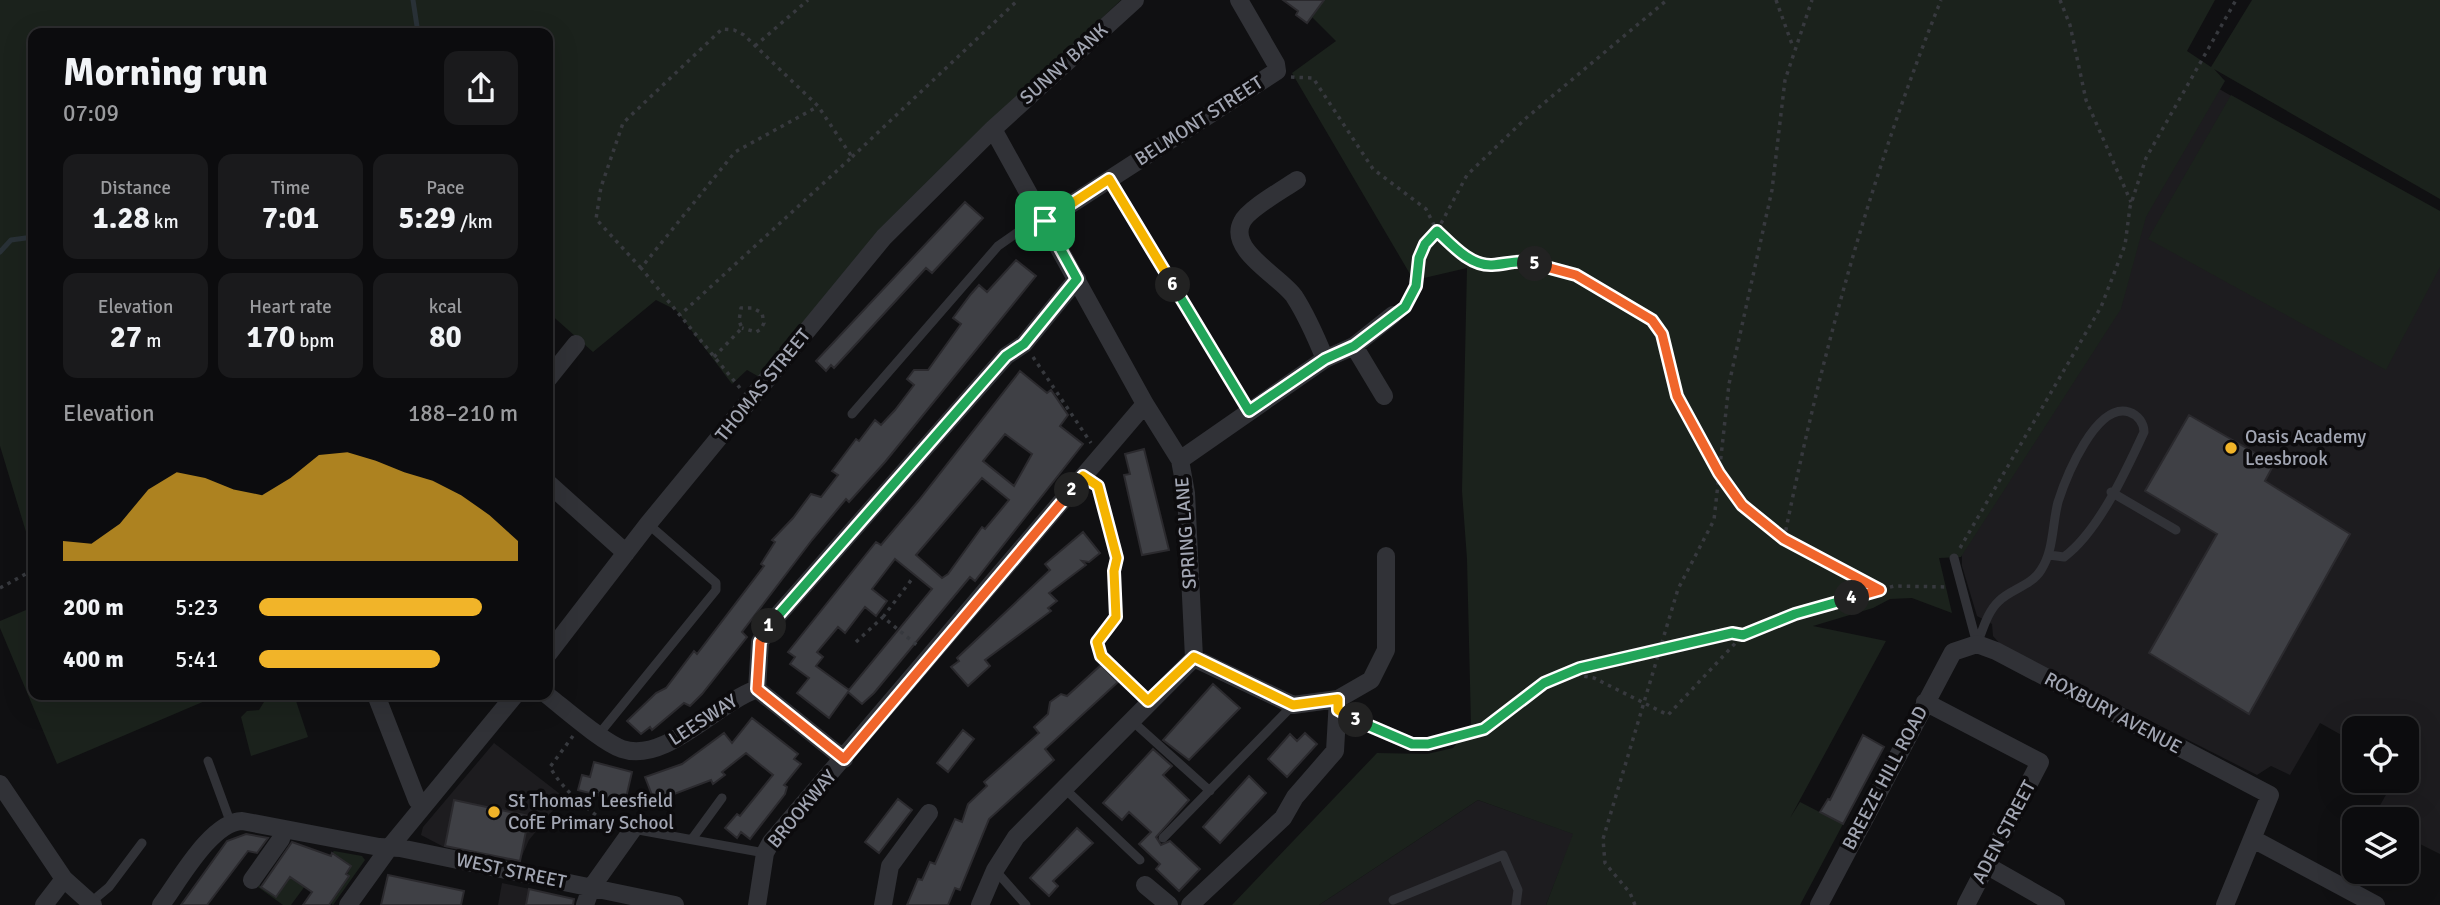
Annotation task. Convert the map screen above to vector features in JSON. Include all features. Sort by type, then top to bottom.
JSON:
[{"type":"street","name":"SUNNY BANK","points":[[993,129],[1135,0]]},
{"type":"street","points":[[1239,0],[1276,68]]},
{"type":"street","name":"BELMONT STREET","points":[[1044,218],[1109,179],[1276,68]]},
{"type":"street","name":"SPRING LANE","points":[[993,129],[1145,404],[1180,460],[1186,493],[1194,657]]},
{"type":"street","name":"THOMAS STREET","points":[[553,647],[648,524],[884,237],[993,129]]},
{"type":"street","points":[[1297,180],[1243,218],[1239,229],[1244,245],[1255,262],[1292,293],[1325,359]]},
{"type":"street","name":"LEESWAY","points":[[599,734],[621,749],[646,752],[668,745],[736,697],[757,689],[760,642],[772,622],[1006,356],[1024,344],[1077,279]]},
{"type":"street","points":[[1180,460],[1325,359],[1354,346],[1393,315]]},
{"type":"street","points":[[553,373],[576,344]]},
{"type":"street","points":[[1354,346],[1384,396]]},
{"type":"street","name":"BROOKWAY","points":[[757,905],[765,853],[771,842],[1145,404]]},
{"type":"street","points":[[553,487],[626,553]]},
{"type":"street","points":[[980,905],[995,870],[1016,837],[1194,657],[1293,705],[1338,705],[1371,680],[1386,650],[1386,556]]},
{"type":"street","name":"BREEZE HILL ROAD","points":[[1819,905],[1953,652],[1977,644]]},
{"type":"street","name":"ROXBURY AVENUE","points":[[1977,644],[1996,651],[2270,795],[2253,839]]},
{"type":"street","points":[[757,689],[844,759]]},
{"type":"street","points":[[378,700],[417,800],[424,805]]},
{"type":"street","points":[[348,905],[389,848],[511,700]]},
{"type":"street","points":[[553,700],[599,734]]},
{"type":"street","name":"ADEN STREET","points":[[1925,702],[2040,762],[1966,905]]},
{"type":"street","points":[[1190,905],[1283,818],[1295,797],[1335,751],[1338,705]]},
{"type":"street","points":[[0,784],[64,879],[91,904]]},
{"type":"street","points":[[883,905],[890,866],[929,813]]},
{"type":"street","points":[[162,905],[216,831],[230,821]]},
{"type":"street","name":"WEST STREET","points":[[230,821],[389,848],[588,896],[675,905]]},
{"type":"street","points":[[252,880],[281,839],[283,829]]},
{"type":"street","points":[[588,896],[630,834]]},
{"type":"street","points":[[2225,905],[2253,839],[2376,905]]},
{"type":"street","points":[[1986,865],[2056,905]]},
{"type":"street","points":[[44,905],[64,879]]},
{"type":"street","points":[[1145,885],[1169,905]]},
{"type":"lane","points":[[1109,179],[1249,411]]},
{"type":"lane","points":[[852,414],[998,246],[1044,218]]},
{"type":"lane","points":[[1977,644],[1992,610],[2001,598],[2026,585],[2040,572],[2049,555],[2059,501],[2077,458],[2099,422],[2119,411],[2132,413],[2141,420],[2144,432],[2081,544],[2064,557],[2049,555]]},
{"type":"lane","points":[[1083,476],[1098,486],[1117,558],[1114,571],[1116,617],[1097,642],[1101,656],[1148,701]]},
{"type":"lane","points":[[2111,492],[2176,530]]},
{"type":"lane","points":[[599,734],[716,590],[716,583],[648,524]]},
{"type":"lane","points":[[1954,558],[1977,644]]},
{"type":"lane","points":[[1163,838],[1293,705]]},
{"type":"lane","points":[[1130,719],[1210,792]]},
{"type":"lane","points":[[208,761],[230,821]]},
{"type":"lane","points":[[1063,787],[1140,860]]},
{"type":"lane","points":[[692,839],[722,798]]},
{"type":"lane","points":[[630,834],[692,839],[765,853]]},
{"type":"lane","points":[[91,904],[109,887],[142,843]]},
{"type":"lane","points":[[1393,900],[1503,855],[1518,890],[1516,905]]},
{"type":"lane","points":[[995,870],[1026,905]]},
{"type":"path","points":[[755,46],[808,0]]},
{"type":"path","points":[[680,316],[1018,0]]},
{"type":"path","points":[[1393,315],[1405,307],[1416,286],[1419,258],[1425,244],[1437,231],[1467,176],[1525,119],[1667,0]]},
{"type":"path","points":[[1776,0],[1794,49]]},
{"type":"path","points":[[1635,905],[1630,893],[1605,863],[1603,839],[1678,589],[1714,520],[1729,384],[1772,190],[1785,80],[1812,0]]},
{"type":"path","points":[[1784,539],[1812,404],[1845,287],[1908,83],[1941,0]]},
{"type":"path","points":[[2060,0],[2070,25],[2085,100],[2131,203]]},
{"type":"path","points":[[1954,558],[2101,307],[2125,244],[2131,203],[2146,158],[2236,0]]},
{"type":"path","points":[[750,400],[641,268],[596,219],[601,187],[623,123],[722,29],[734,30],[755,46],[818,106],[852,157]]},
{"type":"path","points":[[1276,68],[1290,77],[1313,78],[1373,169],[1426,209],[1437,231],[1460,252],[1480,264],[1518,259],[1576,275],[1652,320],[1662,334],[1677,396],[1719,473],[1742,505],[1784,539],[1880,590]]},
{"type":"path","points":[[641,268],[735,152],[818,106]]},
{"type":"path","points":[[741,308],[753,308],[762,313],[764,323],[761,329],[748,331],[742,328],[739,321],[741,308]]},
{"type":"path","points":[[714,357],[742,328]]},
{"type":"path","points":[[1024,344],[1100,457]]},
{"type":"path","points":[[0,588],[28,573]]},
{"type":"path","points":[[856,642],[883,617],[912,579]]},
{"type":"path","points":[[1573,674],[1594,678],[1668,715],[1743,635],[1795,614],[1894,586],[1962,587]]},
{"type":"path","points":[[883,617],[931,656]]},
{"type":"path","points":[[1338,705],[1387,735],[1412,744],[1428,744],[1484,729],[1544,683],[1573,674],[1580,668],[1732,633],[1743,635]]},
{"type":"path","points":[[582,722],[550,767],[558,781],[575,798],[630,834]]},
{"type":"shaded area","points":[[0,0],[1121,0],[979,134],[761,378],[747,370],[732,384],[676,310],[656,300],[593,352],[553,316],[553,28],[28,28],[28,538],[0,446]]},
{"type":"shaded area","points":[[1324,0],[2215,0],[2187,51],[2211,67],[2252,0],[2440,0],[2440,199],[2214,69],[2225,81],[2146,217],[2121,309],[1961,557],[1939,558],[1952,613],[1912,598],[1890,599],[1873,608],[1813,626],[1886,641],[1790,818],[1800,802],[1843,824],[1800,905],[1546,905],[1573,834],[1478,800],[1319,905],[1232,905],[1377,753],[1427,754],[1453,748],[1471,725],[1467,559],[1462,491],[1467,268],[1424,278],[1419,297],[1401,315],[1395,309],[1411,289],[1410,274],[1292,73],[1336,41],[1312,17]]},
{"type":"shaded area","name":"Oasis Academy Leesbrook","points":[[2202,79],[2440,217],[2440,854],[2419,844],[2419,807],[2379,807],[2387,793],[2419,793],[2419,716],[2342,716],[2342,735],[2320,723],[2290,775],[2271,766],[2257,775],[2001,645],[1993,636],[1992,624],[1977,616],[1962,566],[1962,550],[2139,196]]},
{"type":"shaded area","points":[[2231,95],[2440,211],[2440,267],[2386,370],[2148,239]]},
{"type":"shaded area","points":[[28,609],[28,695],[0,628],[0,621]]},
{"type":"shaded area","points":[[30,700],[207,700],[57,764]]},
{"type":"shaded area","points":[[296,700],[308,737],[251,756],[241,717],[247,711],[259,710],[264,702]]},
{"type":"shaded area","name":"St Thomas' Leesfield CofE Primary School","points":[[494,743],[564,797],[529,840],[519,863],[444,847],[421,835],[423,827]]},
{"type":"shaded area","points":[[1478,800],[1574,834],[1546,905],[1319,905]]},
{"type":"shaded area","points":[[334,851],[362,856],[365,860],[333,905],[305,886],[291,905],[283,905],[258,887],[259,885],[276,897],[296,869],[344,883],[351,866],[332,853]]},
{"type":"shaded area","name":"St Thomas' Leesfield CofE Primary School","points":[[502,883],[571,898],[569,905],[498,905]]},
{"type":"building","points":[[1283,0],[1324,0],[1307,23],[1296,15],[1298,11]]},
{"type":"building","points":[[965,202],[983,218],[932,273],[926,268],[834,368],[831,365],[826,371],[816,361]]},
{"type":"building","points":[[1016,260],[1036,276],[885,462],[849,502],[846,499],[812,540],[742,632],[747,637],[702,694],[690,706],[684,703],[652,730],[650,727],[641,734],[627,721],[656,693],[666,688],[694,651],[697,654],[764,566],[761,564],[775,542],[772,540],[811,494],[821,497],[838,475],[832,471],[856,439],[859,441],[875,420],[881,425],[895,410],[914,385],[907,379],[914,370],[928,370],[961,324],[953,318],[971,294],[979,285],[987,292]]},
{"type":"building","points":[[1020,371],[1047,393],[1051,390],[1068,415],[1060,426],[1083,444],[975,581],[970,577],[874,693],[862,704],[848,692],[829,718],[797,693],[809,678],[790,664],[795,657],[788,652],[876,542],[881,545]],"holes":[[[1005,434],[1032,454],[1014,486],[983,461]],[[982,478],[1009,500],[985,529],[982,527],[948,574],[942,578],[916,555]],[[895,559],[932,589],[849,690],[816,666],[823,657],[817,652],[838,627],[845,633],[865,607],[876,616],[887,601],[872,589]]]},
{"type":"building","points":[[2189,415],[2274,464],[2265,481],[2350,534],[2249,714],[2149,653],[2217,534],[2145,491]]},
{"type":"building","points":[[1144,449],[1169,550],[1142,555],[1124,475],[1130,474],[1125,454]]},
{"type":"building","points":[[1083,532],[1100,553],[1089,562],[1082,561],[1086,565],[1049,593],[1057,601],[1048,608],[1051,611],[985,660],[990,666],[968,686],[951,667],[959,661],[957,658],[1050,570],[1045,564]]},
{"type":"building","points":[[1101,665],[1118,682],[1045,749],[1054,760],[989,819],[960,890],[955,888],[948,905],[907,905],[918,879],[922,880],[930,862],[935,864],[955,819],[962,822],[968,804],[987,786],[984,782],[1039,733],[1034,727],[1048,714],[1050,702],[1061,694],[1067,696]]},
{"type":"building","points":[[1213,684],[1240,708],[1189,760],[1163,740]]},
{"type":"building","points":[[752,718],[798,754],[794,759],[801,764],[784,785],[787,787],[785,794],[750,839],[741,832],[737,838],[725,828],[737,814],[740,816],[773,775],[746,753],[722,772],[725,775],[713,784],[711,780],[674,794],[668,804],[657,808],[645,777],[682,764],[724,733],[732,743]]},
{"type":"building","points":[[963,730],[974,739],[948,772],[937,763]]},
{"type":"building","points":[[1305,733],[1317,744],[1287,777],[1268,759],[1290,734],[1297,741]]},
{"type":"building","points":[[1863,735],[1884,747],[1843,824],[1820,812],[1828,799],[1830,800]]},
{"type":"building","points":[[1153,749],[1172,766],[1163,775],[1189,800],[1156,837],[1161,845],[1170,841],[1200,869],[1179,891],[1156,869],[1160,864],[1139,844],[1151,832],[1129,812],[1122,820],[1103,803]]},
{"type":"building","points":[[594,762],[632,772],[626,798],[617,795],[616,800],[578,790],[582,775],[590,777]]},
{"type":"building","points":[[1249,776],[1266,793],[1220,843],[1203,827]]},
{"type":"building","points":[[898,799],[912,810],[879,853],[865,842]]},
{"type":"building","points":[[454,800],[529,816],[520,861],[445,846]]},
{"type":"building","points":[[1077,828],[1093,843],[1053,881],[1058,886],[1049,896],[1030,878]]},
{"type":"building","points":[[246,834],[268,838],[257,853],[248,851],[207,905],[181,905],[227,841]]},
{"type":"building","points":[[292,842],[331,856],[332,853],[351,866],[346,874],[349,876],[329,905],[303,905],[312,892],[290,877],[276,897],[261,887]]},
{"type":"building","points":[[388,875],[464,891],[461,905],[381,905]]},
{"type":"building","points":[[529,889],[574,899],[573,905],[526,905]]},
{"type":"waterway","points":[[413,0],[417,28]]},
{"type":"waterway","points":[[0,252],[11,240],[28,238]]},
{"type":"place","name":"Oasis Academy Leesbrook","points":[[2231,448]]},
{"type":"place","name":"St Thomas' Leesfield CofE Primary School","points":[[494,812]]},
{"type":"route","points":[[1109,179],[1249,411],[1325,359],[1354,346],[1405,307],[1416,286],[1419,258],[1425,244],[1437,231],[1460,252],[1480,264],[1493,265],[1518,259],[1576,275],[1652,320],[1662,334],[1677,396],[1719,473],[1742,505],[1784,539],[1880,590],[1795,614],[1743,635],[1732,633],[1580,668],[1573,674],[1544,683],[1484,729],[1428,744],[1412,744],[1387,735],[1338,710],[1338,699],[1293,705],[1194,657],[1148,701],[1101,656],[1097,642],[1116,617],[1114,571],[1117,558],[1098,486],[1083,476],[844,759],[757,689],[760,642],[772,622],[1006,356],[1024,344],[1077,279],[1045,221],[1109,179]]}]
